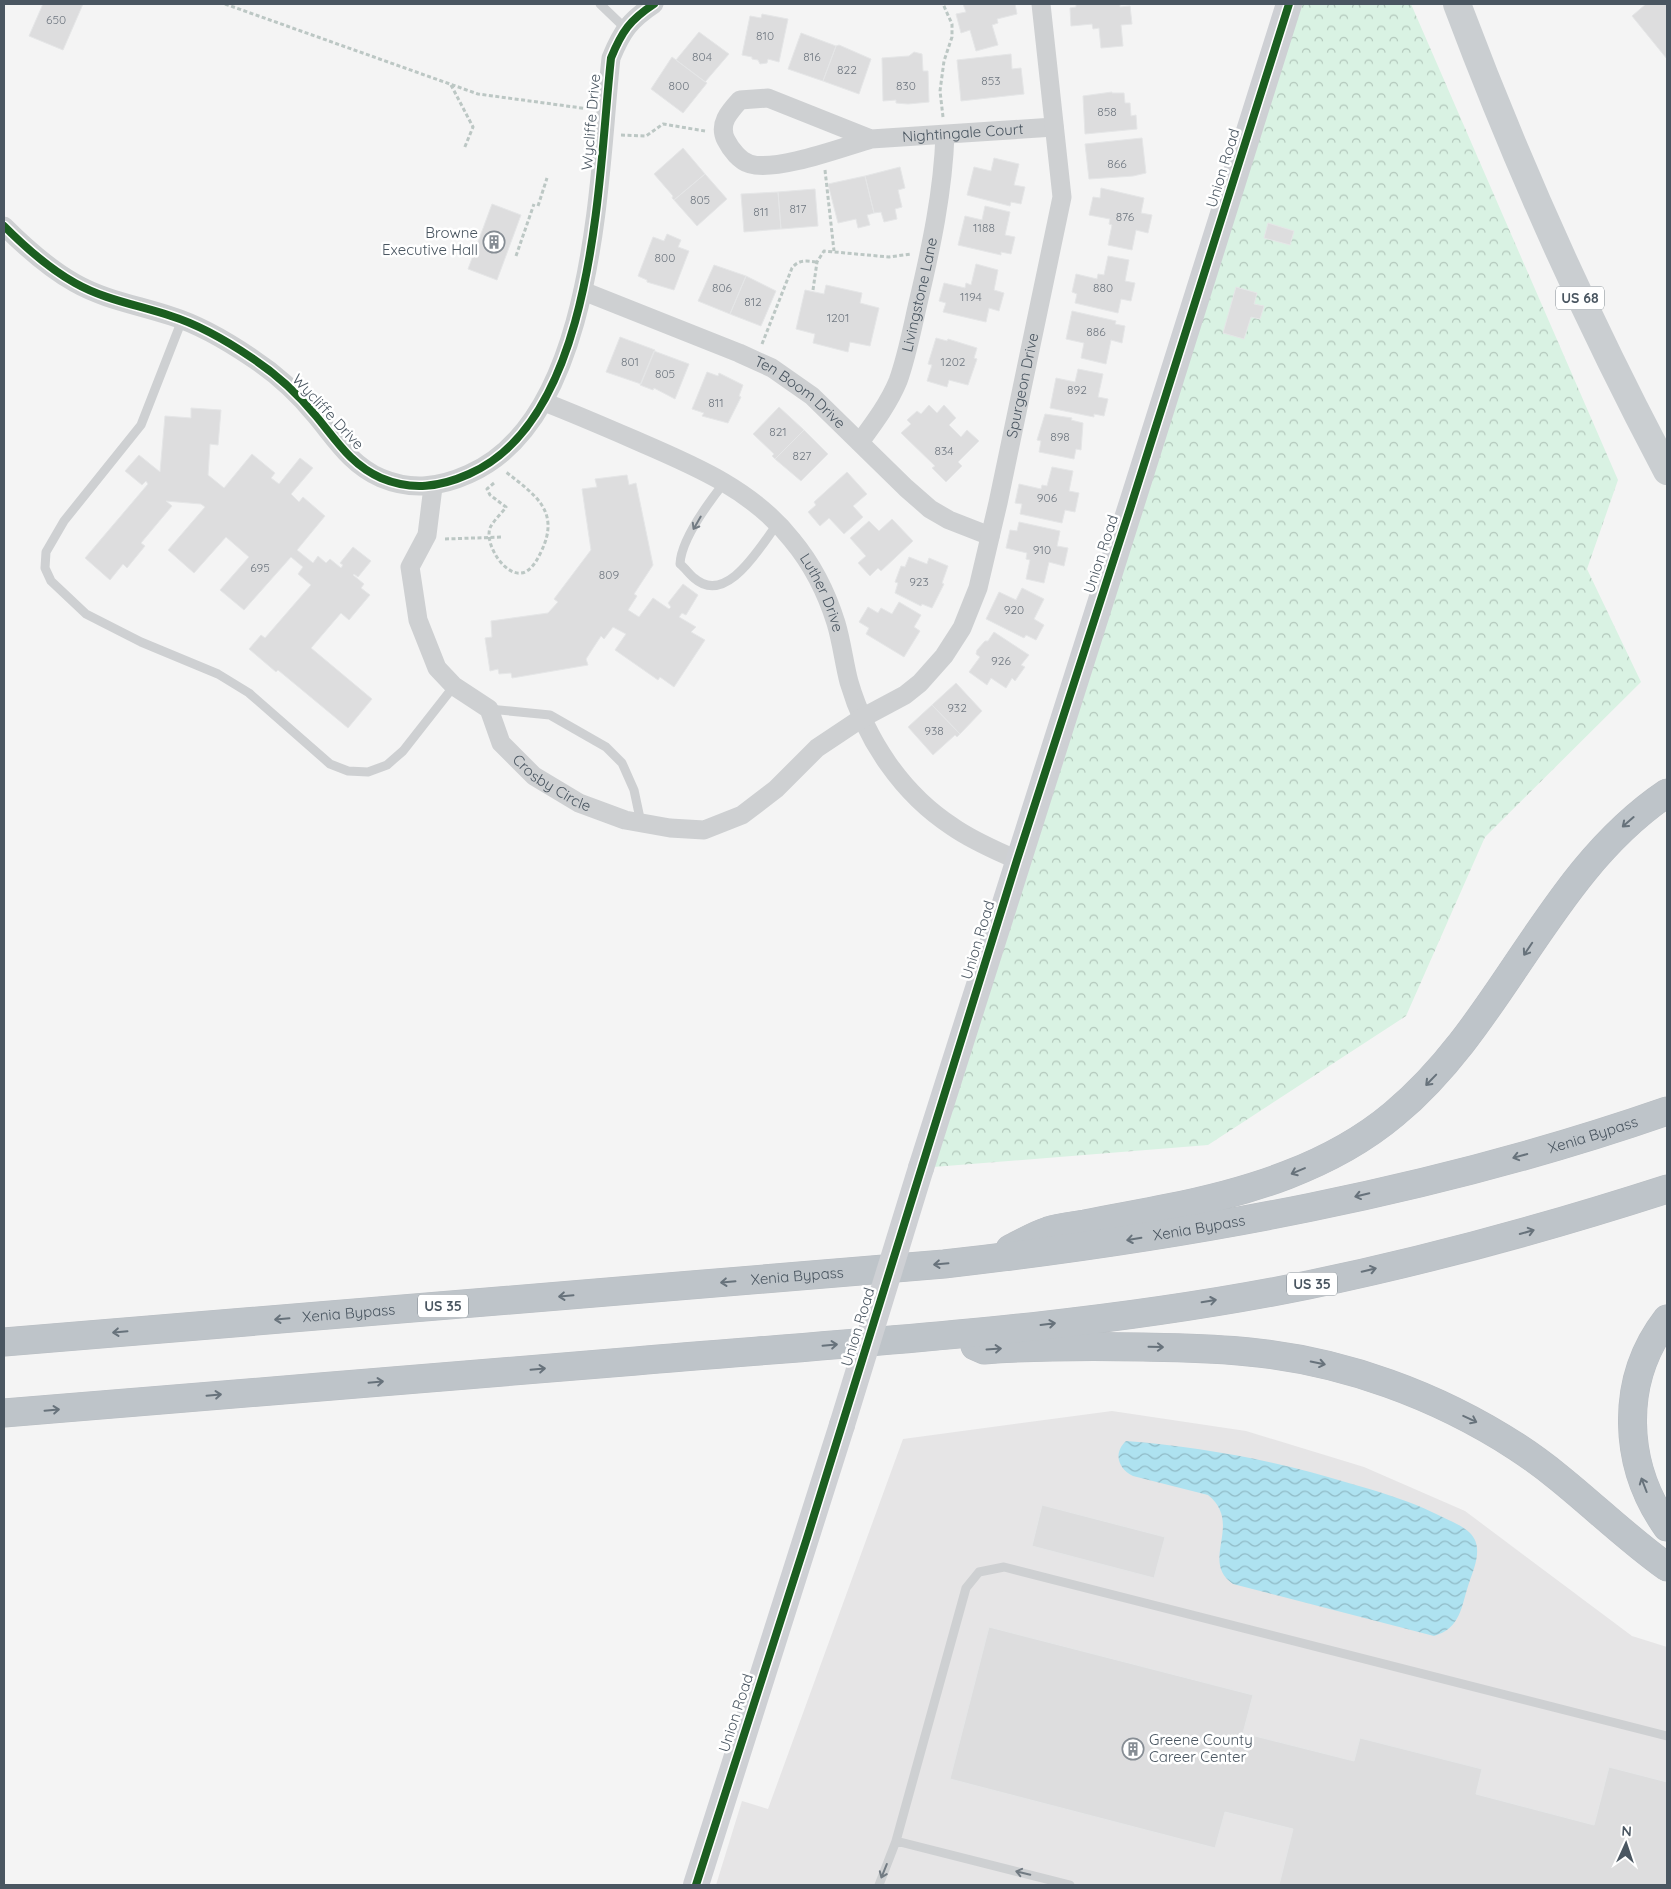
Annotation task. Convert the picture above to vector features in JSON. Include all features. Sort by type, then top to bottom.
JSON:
[{"type":"highway","points":[[990,1258],[1048,1231],[1200,1202],[1246,1189],[1318,1162],[1371,1131],[1420,1091],[1464,1043],[1563,896],[1624,826],[1667,793]]},
{"type":"highway","name":"Xenia Bypass","points":[[4,1342],[677,1287],[1072,1249],[1185,1231],[1294,1210],[1451,1175],[1555,1147],[1667,1111]]},
{"type":"highway","name":"US 35","points":[[4,1414],[948,1335],[1150,1311],[1306,1285],[1506,1238],[1667,1189]]},
{"type":"highway","points":[[1667,1319],[1648,1352],[1638,1380],[1633,1406],[1632,1436],[1636,1462],[1644,1486],[1656,1511],[1667,1527]]},
{"type":"highway","points":[[948,1335],[984,1350],[1102,1346],[1206,1349],[1292,1358],[1356,1373],[1418,1394],[1476,1422],[1517,1447],[1557,1475],[1667,1567]]},
{"type":"main road","name":"US 68","points":[[1457,4],[1528,185],[1576,289],[1667,472]]},
{"type":"street","name":"Wycliffe Drive","points":[[4,226],[53,270],[75,283],[119,302],[182,320],[217,336],[254,359],[284,383],[316,415],[343,451],[363,468],[394,482],[433,487],[475,471],[494,459],[527,428],[544,402],[569,341],[583,291],[595,232],[611,58],[625,28],[633,18],[654,4]]},
{"type":"street","name":"Spurgeon Drive","points":[[862,718],[905,695],[920,683],[944,656],[971,610],[978,588],[1062,197],[1041,4]]},
{"type":"street","name":"Union Road","points":[[696,1885],[842,1425],[1017,860],[1289,4]]},
{"type":"street","name":"Nightingale Court","points":[[871,139],[768,98],[740,100],[726,115],[723,133],[731,150],[750,164],[785,164],[871,139],[1054,128]]},
{"type":"street","name":"Livingstone Lane","points":[[860,442],[882,411],[897,382],[907,350],[944,174],[945,135]]},
{"type":"street","name":"Ten Boom Drive","points":[[583,291],[756,361],[785,376],[812,396],[930,509],[949,520],[990,536]]},
{"type":"street","name":"Luther Drive","points":[[544,402],[691,464],[758,505],[778,523],[806,559],[828,601],[836,624],[849,682],[862,718],[881,754],[898,777],[934,813],[974,840],[1017,860]]},
{"type":"street","points":[[433,487],[427,535],[410,566],[418,620],[437,668],[454,686],[489,709]]},
{"type":"street","name":"Crosby Circle","points":[[489,709],[501,743],[534,776],[579,803],[625,820],[704,830],[742,816],[776,789],[817,748],[862,718]]},
{"type":"lane","points":[[600,4],[625,28]]},
{"type":"lane","points":[[182,320],[140,425],[64,521],[46,552],[45,568],[50,581],[86,614],[141,642],[218,674],[249,693],[330,764],[348,771],[368,772],[387,765],[403,751],[454,686]]},
{"type":"lane","points":[[724,483],[710,502],[681,553],[680,564],[694,580],[710,585],[723,585],[738,576],[778,523]]},
{"type":"lane","points":[[489,709],[550,716],[606,747],[622,763],[634,790],[641,823]]},
{"type":"lane","points":[[879,1885],[896,1841],[966,1588],[979,1572],[1004,1567],[1667,1736]]},
{"type":"lane","points":[[896,1841],[1070,1885]]},
{"type":"path","points":[[225,4],[478,94],[592,109]]},
{"type":"path","points":[[943,4],[952,24],[952,37],[944,61],[940,90],[945,135]]},
{"type":"path","points":[[451,84],[473,127],[464,149]]},
{"type":"path","points":[[615,134],[646,136],[663,124],[723,133]]},
{"type":"path","points":[[823,153],[834,251]]},
{"type":"path","points":[[538,206],[547,178]]},
{"type":"path","points":[[516,256],[534,204]]},
{"type":"path","points":[[813,290],[817,262],[824,251],[889,257],[929,252]]},
{"type":"path","points":[[756,361],[792,268],[796,263],[802,261],[817,262]]},
{"type":"path","points":[[494,483],[488,489],[490,494],[506,507],[490,528],[491,550],[499,561],[516,573],[524,573],[534,565],[550,529],[545,510],[536,496],[506,472]]},
{"type":"path","points":[[424,540],[503,537]]},
{"type":"shaded area","points":[[1112,1411],[1246,1431],[1364,1467],[1465,1511],[1632,1636],[1667,1647],[1667,1885],[716,1885],[742,1801],[768,1809],[903,1439]]},
{"type":"green space","points":[[1298,4],[1411,4],[1618,480],[1587,569],[1641,682],[1485,837],[1406,1016],[1208,1145],[921,1168]]},
{"type":"water","points":[[1126,1441],[1212,1451],[1296,1468],[1393,1497],[1424,1508],[1458,1524],[1470,1533],[1474,1539],[1477,1551],[1477,1558],[1459,1615],[1450,1628],[1434,1636],[1233,1584],[1224,1575],[1220,1564],[1223,1530],[1218,1506],[1208,1495],[1133,1476],[1128,1473],[1119,1460],[1120,1451]]},
{"type":"building","points":[[43,4],[83,4],[63,50],[29,36]]},
{"type":"building","points":[[963,4],[1015,4],[1017,14],[997,19],[998,23],[992,25],[998,45],[976,51],[970,30],[961,33],[956,14],[966,12]]},
{"type":"building","points":[[1076,4],[1120,4],[1120,7],[1130,6],[1132,24],[1121,25],[1123,46],[1101,48],[1099,28],[1093,29],[1092,24],[1071,26],[1070,8],[1076,7]]},
{"type":"building","points":[[1646,4],[1667,4],[1667,59],[1632,16]]},
{"type":"building","points":[[762,14],[788,19],[779,62],[768,59],[767,63],[760,64],[758,60],[752,59],[752,57],[742,55],[750,16],[761,18]]},
{"type":"building","points":[[699,32],[729,54],[705,82],[676,60]]},
{"type":"building","points":[[801,33],[836,46],[823,81],[788,69]]},
{"type":"building","points":[[839,45],[871,59],[859,94],[823,81],[836,46]]},
{"type":"building","points":[[914,52],[922,54],[923,71],[928,71],[929,102],[908,104],[896,103],[896,100],[883,101],[882,58],[909,56]]},
{"type":"building","points":[[1011,54],[1012,69],[1021,68],[1024,94],[961,101],[957,60]]},
{"type":"building","points":[[672,57],[707,83],[683,113],[651,89]]},
{"type":"building","points":[[1112,92],[1124,93],[1125,103],[1130,103],[1131,116],[1136,115],[1137,129],[1085,134],[1083,96]]},
{"type":"building","points":[[1142,138],[1146,173],[1133,176],[1089,179],[1085,144]]},
{"type":"building","points":[[683,148],[705,174],[674,200],[673,196],[654,174]]},
{"type":"building","points":[[994,158],[1019,164],[1014,185],[1025,187],[1021,204],[1011,202],[1010,206],[967,195],[974,167],[991,171]]},
{"type":"building","points":[[900,167],[905,188],[898,190],[902,207],[895,209],[897,219],[884,222],[881,212],[874,213],[865,176]]},
{"type":"building","points":[[705,174],[727,199],[697,226],[674,200]]},
{"type":"building","points":[[865,176],[874,213],[867,215],[870,225],[858,228],[856,219],[838,223],[828,184]]},
{"type":"building","points":[[1101,188],[1144,198],[1141,213],[1152,215],[1148,233],[1136,230],[1132,250],[1108,245],[1112,225],[1109,224],[1110,219],[1089,215],[1093,197],[1100,198]]},
{"type":"building","points":[[815,189],[818,226],[781,229],[778,192]]},
{"type":"building","points":[[778,192],[781,229],[744,232],[741,194]]},
{"type":"building","name":"Browne Executive Hall","points":[[492,204],[521,215],[497,280],[468,269]]},
{"type":"building","points":[[985,206],[1010,212],[1005,235],[1015,237],[1011,254],[1001,252],[1001,255],[958,245],[965,216],[982,220]]},
{"type":"building","points":[[1268,223],[1294,231],[1290,245],[1264,238]]},
{"type":"building","points":[[667,234],[681,240],[678,247],[689,251],[674,290],[647,282],[647,280],[638,276],[653,237],[664,241]]},
{"type":"building","points":[[1108,256],[1129,260],[1125,281],[1135,283],[1131,301],[1121,299],[1118,313],[1075,303],[1077,294],[1072,292],[1076,274],[1097,279],[1098,274],[1104,275]]},
{"type":"building","points":[[976,264],[998,270],[994,290],[1004,293],[999,311],[989,308],[986,322],[943,312],[946,303],[939,301],[944,283],[965,288],[966,283],[971,285]]},
{"type":"building","points":[[714,265],[746,276],[730,314],[698,301]]},
{"type":"building","points":[[746,276],[776,291],[761,326],[730,314]]},
{"type":"building","points":[[826,285],[862,293],[860,303],[879,308],[870,346],[850,342],[848,352],[813,343],[815,334],[796,329],[805,290],[824,294]]},
{"type":"building","points":[[1236,287],[1257,293],[1254,304],[1264,306],[1260,319],[1251,317],[1244,339],[1223,333]]},
{"type":"building","points":[[1072,311],[1116,321],[1115,324],[1125,326],[1122,343],[1111,340],[1106,364],[1081,358],[1084,343],[1066,339]]},
{"type":"building","points":[[620,337],[655,350],[641,384],[606,372]]},
{"type":"building","points":[[936,338],[947,341],[948,339],[977,348],[974,358],[977,359],[968,385],[949,380],[947,387],[927,381],[932,365],[928,364]]},
{"type":"building","points":[[654,351],[689,364],[675,399],[654,388],[653,390],[640,385]]},
{"type":"building","points":[[1078,369],[1103,374],[1098,397],[1108,399],[1104,416],[1094,414],[1094,417],[1050,408],[1056,378],[1075,382]]},
{"type":"building","points":[[707,372],[718,376],[719,373],[743,385],[739,396],[741,397],[728,423],[702,416],[704,413],[692,409]]},
{"type":"building","points":[[929,405],[937,413],[944,405],[956,418],[949,425],[961,437],[967,430],[979,441],[958,462],[962,466],[946,482],[932,468],[935,466],[901,433],[911,424],[907,420],[917,411],[921,414]]},
{"type":"building","points":[[779,407],[804,430],[775,459],[772,456],[774,454],[753,434]]},
{"type":"building","points":[[191,408],[221,410],[218,445],[210,444],[208,475],[224,488],[252,454],[275,473],[271,478],[279,484],[300,458],[313,468],[291,494],[299,502],[303,497],[325,516],[297,550],[313,563],[318,556],[326,563],[330,559],[341,568],[343,565],[340,563],[353,547],[371,561],[358,577],[353,575],[364,584],[361,588],[370,595],[349,620],[341,613],[311,648],[372,699],[348,728],[278,670],[276,672],[249,649],[261,635],[265,638],[311,585],[298,574],[303,567],[291,557],[244,610],[220,590],[249,557],[226,537],[194,573],[168,550],[205,507],[201,504],[166,501],[172,506],[141,543],[145,546],[127,568],[123,564],[110,580],[85,558],[148,484],[146,481],[142,485],[125,471],[139,455],[160,472],[165,416],[191,418]]},
{"type":"building","points":[[1045,414],[1072,418],[1071,420],[1083,423],[1081,450],[1076,449],[1074,459],[1039,452],[1041,441],[1037,440]]},
{"type":"building","points":[[804,430],[828,454],[801,481],[775,459]]},
{"type":"building","points":[[1052,467],[1073,471],[1069,491],[1079,493],[1075,512],[1065,510],[1062,523],[1020,514],[1022,504],[1015,503],[1019,484],[1041,489],[1042,485],[1047,486]]},
{"type":"building","points":[[847,472],[867,494],[853,506],[863,517],[844,534],[829,518],[820,526],[808,512],[816,505],[814,502]]},
{"type":"building","points":[[627,475],[629,485],[636,483],[653,565],[634,594],[637,596],[628,610],[639,617],[653,598],[669,609],[671,607],[668,603],[683,584],[698,595],[686,615],[682,613],[679,617],[696,627],[691,632],[705,640],[674,687],[660,677],[658,680],[615,650],[626,634],[613,627],[604,639],[601,636],[586,659],[588,665],[512,678],[511,673],[499,674],[498,669],[490,671],[485,638],[492,637],[491,621],[548,613],[558,602],[554,599],[591,550],[582,489],[597,487],[595,479]]},
{"type":"building","points":[[892,519],[913,541],[881,571],[878,568],[870,576],[858,563],[866,556],[850,538],[869,521],[879,531]]},
{"type":"building","points":[[1019,522],[1060,531],[1057,546],[1068,548],[1064,566],[1049,562],[1044,583],[1026,579],[1030,560],[1026,559],[1027,553],[1006,548],[1010,530],[1017,531]]},
{"type":"building","points":[[909,557],[927,564],[929,558],[948,566],[942,583],[944,584],[932,608],[922,604],[921,606],[895,593],[898,583],[895,582],[901,566],[905,567]]},
{"type":"building","points":[[1022,588],[1044,599],[1034,619],[1044,625],[1036,640],[1026,635],[1024,638],[986,619],[999,592],[1016,600]]},
{"type":"building","points":[[899,602],[921,615],[914,627],[920,631],[904,657],[866,634],[869,628],[859,622],[868,607],[878,613],[881,608],[892,614]]},
{"type":"building","points":[[994,632],[1029,655],[1021,665],[1025,667],[1015,681],[1012,678],[1006,688],[991,678],[987,685],[969,672],[980,657],[976,654],[977,650],[985,641],[988,641]]},
{"type":"building","points":[[956,683],[982,711],[960,734],[932,705]]},
{"type":"building","points":[[932,705],[960,734],[957,737],[955,735],[933,755],[908,727]]},
{"type":"building","points":[[1042,1505],[1165,1537],[1154,1578],[1032,1546]]},
{"type":"building","name":"Greene County Career Center","points":[[989,1627],[1253,1695],[1243,1733],[1354,1761],[1360,1738],[1482,1769],[1476,1794],[1594,1825],[1609,1767],[1667,1782],[1667,1885],[1279,1885],[1293,1829],[1225,1812],[1215,1848],[950,1779]]},
{"type":"cycle path","points":[[4,226],[55,271],[86,289],[192,324],[252,358],[278,377],[294,392],[345,451],[370,473],[404,485],[426,486],[447,482],[469,474],[511,445],[543,402],[567,349],[583,289],[594,227],[611,58],[619,40],[628,27],[639,15],[654,4]]},
{"type":"cycle path","points":[[696,1885],[807,1538],[1017,860],[1289,4]]},
{"type":"place","name":"Browne Executive Hall","points":[[494,242]]},
{"type":"place","name":"Greene County Career Center","points":[[1133,1749]]}]
